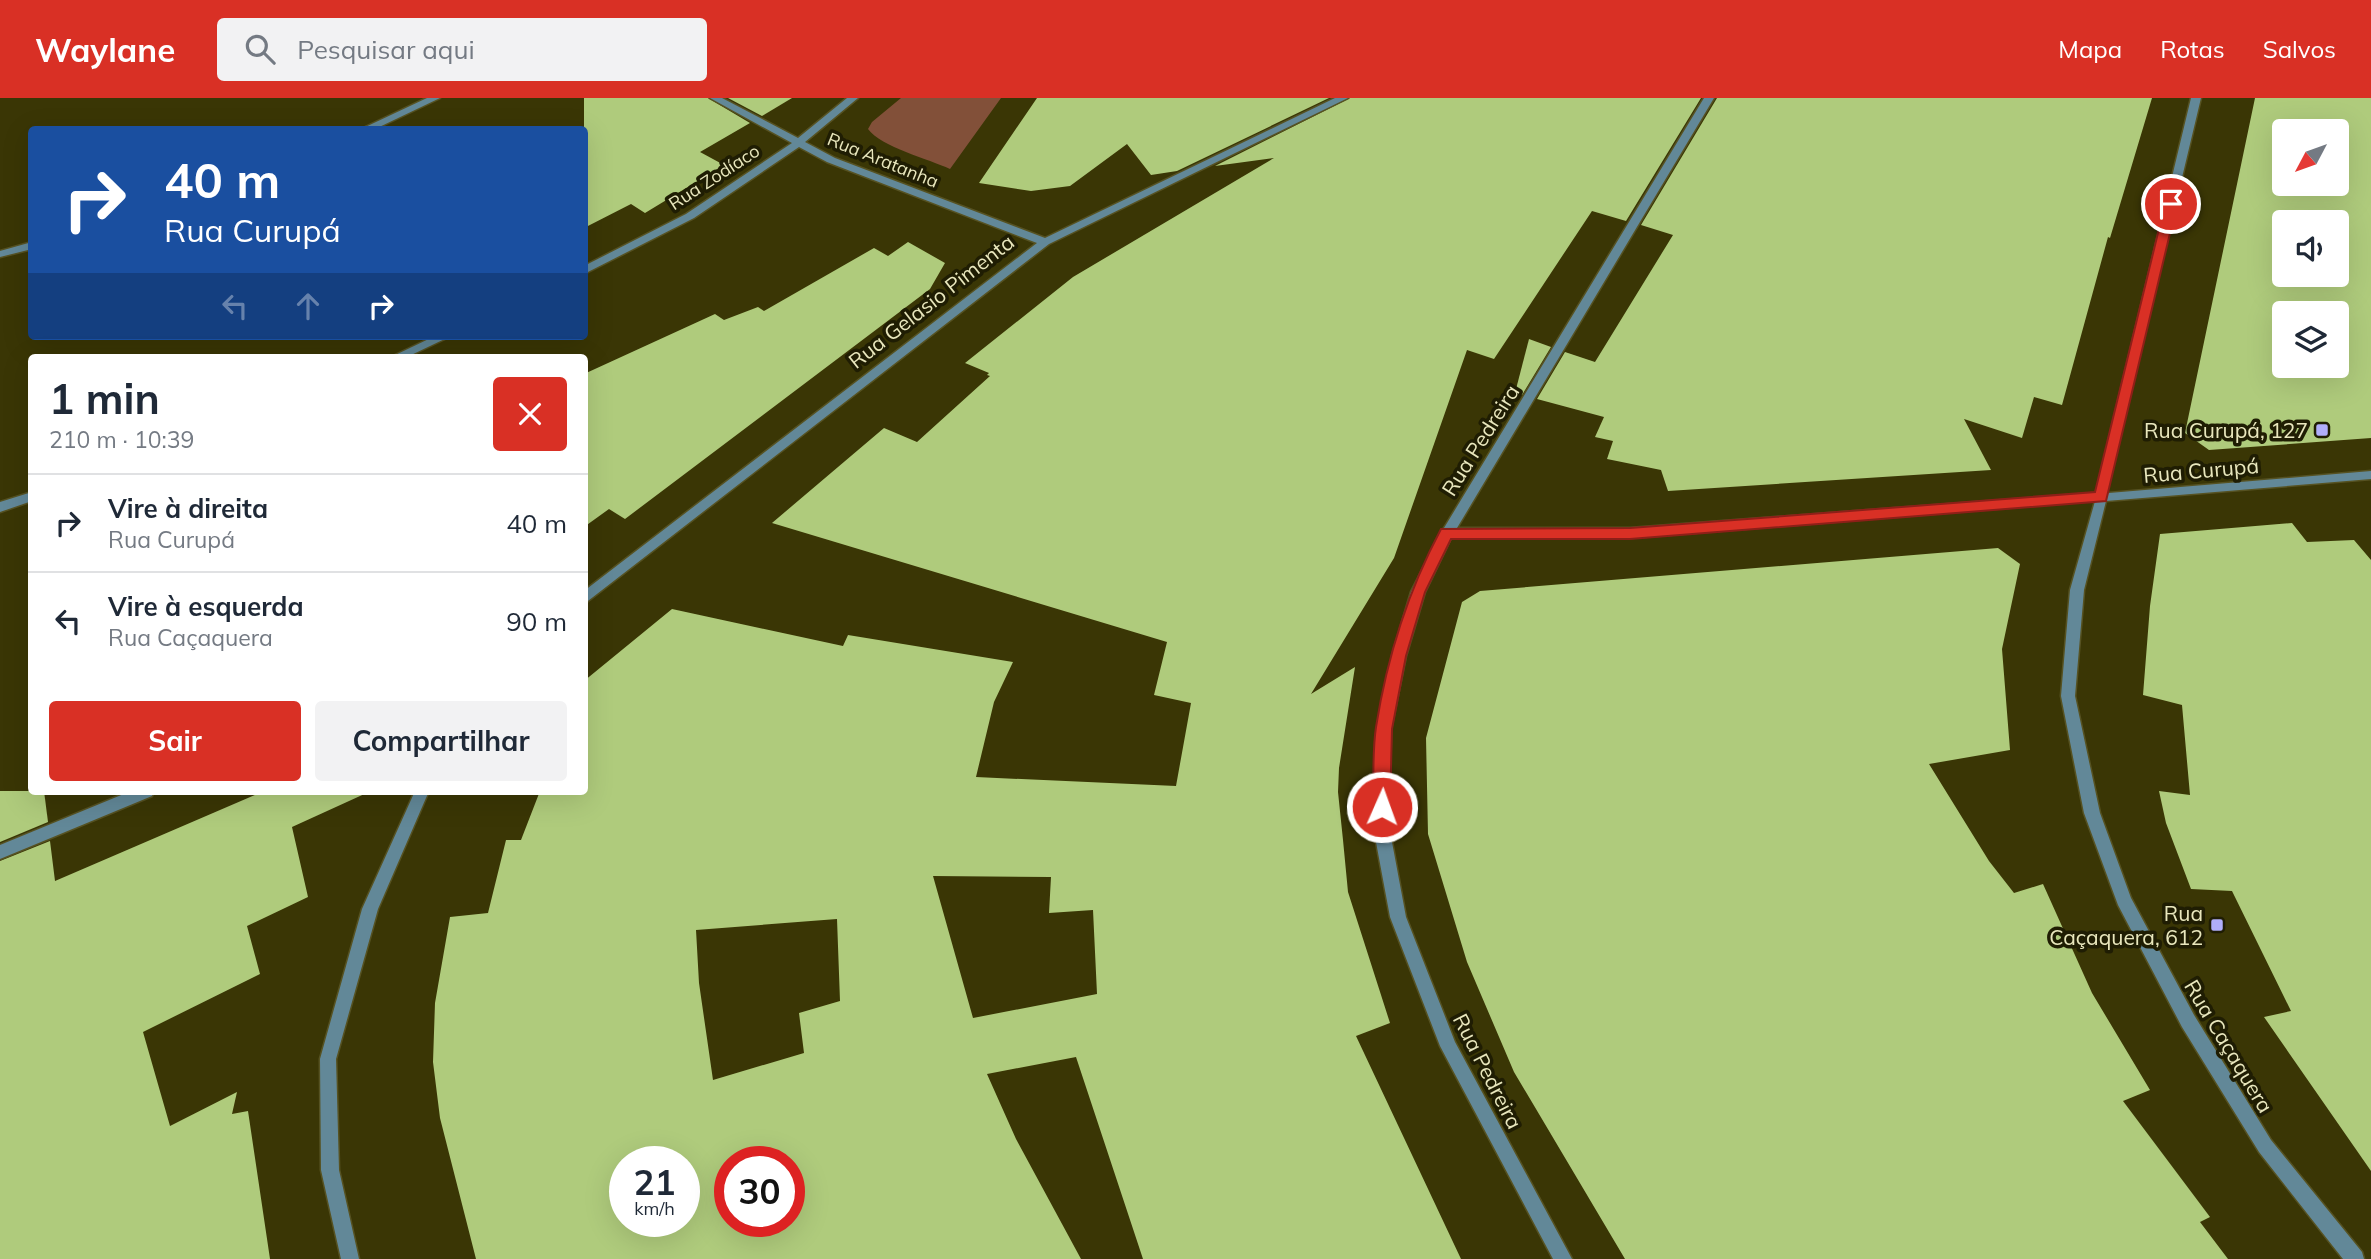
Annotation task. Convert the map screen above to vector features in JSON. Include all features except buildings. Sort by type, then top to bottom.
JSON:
[{"type":"street","points":[[373,126],[436,98]]},
{"type":"street","name":"Rua Aratanha","points":[[715,98],[831,160],[1045,242]]},
{"type":"street","name":"Rua Zodíaco","points":[[588,269],[690,216],[798,144],[853,98]]},
{"type":"street","name":"Rua Gelasio Pimenta","points":[[588,596],[1045,242],[1343,98]]},
{"type":"street","name":"Rua Pedreira","points":[[1563,1259],[1448,1046],[1398,918],[1381,826],[1384,729],[1399,656],[1418,592],[1447,533],[1709,98]]},
{"type":"street","name":"Rua Caçaquera","points":[[2196,98],[2077,590],[2068,696],[2092,813],[2124,900],[2188,1021],[2265,1146],[2355,1259]]},
{"type":"street","points":[[0,254],[28,246]]},
{"type":"street","points":[[404,354],[436,340]]},
{"type":"street","name":"Rua Curupá","points":[[1447,533],[1630,533],[2371,475]]},
{"type":"street","points":[[0,507],[28,497]]},
{"type":"street","points":[[0,852],[137,795]]},
{"type":"street","points":[[350,1259],[330,1170],[328,1059],[370,909],[420,795]]},
{"type":"shaded area","points":[[901,98],[1001,98],[950,169],[894,147],[868,129],[872,122]]},
{"type":"place","name":"Rua Curupá, 127","points":[[2322,430]]},
{"type":"place","name":"Rua Caçaquera, 612","points":[[2217,925]]},
{"type":"route","points":[[1382,807],[1384,729],[1399,656],[1418,592],[1447,533],[1630,533],[2101,497],[2171,204]]}]
